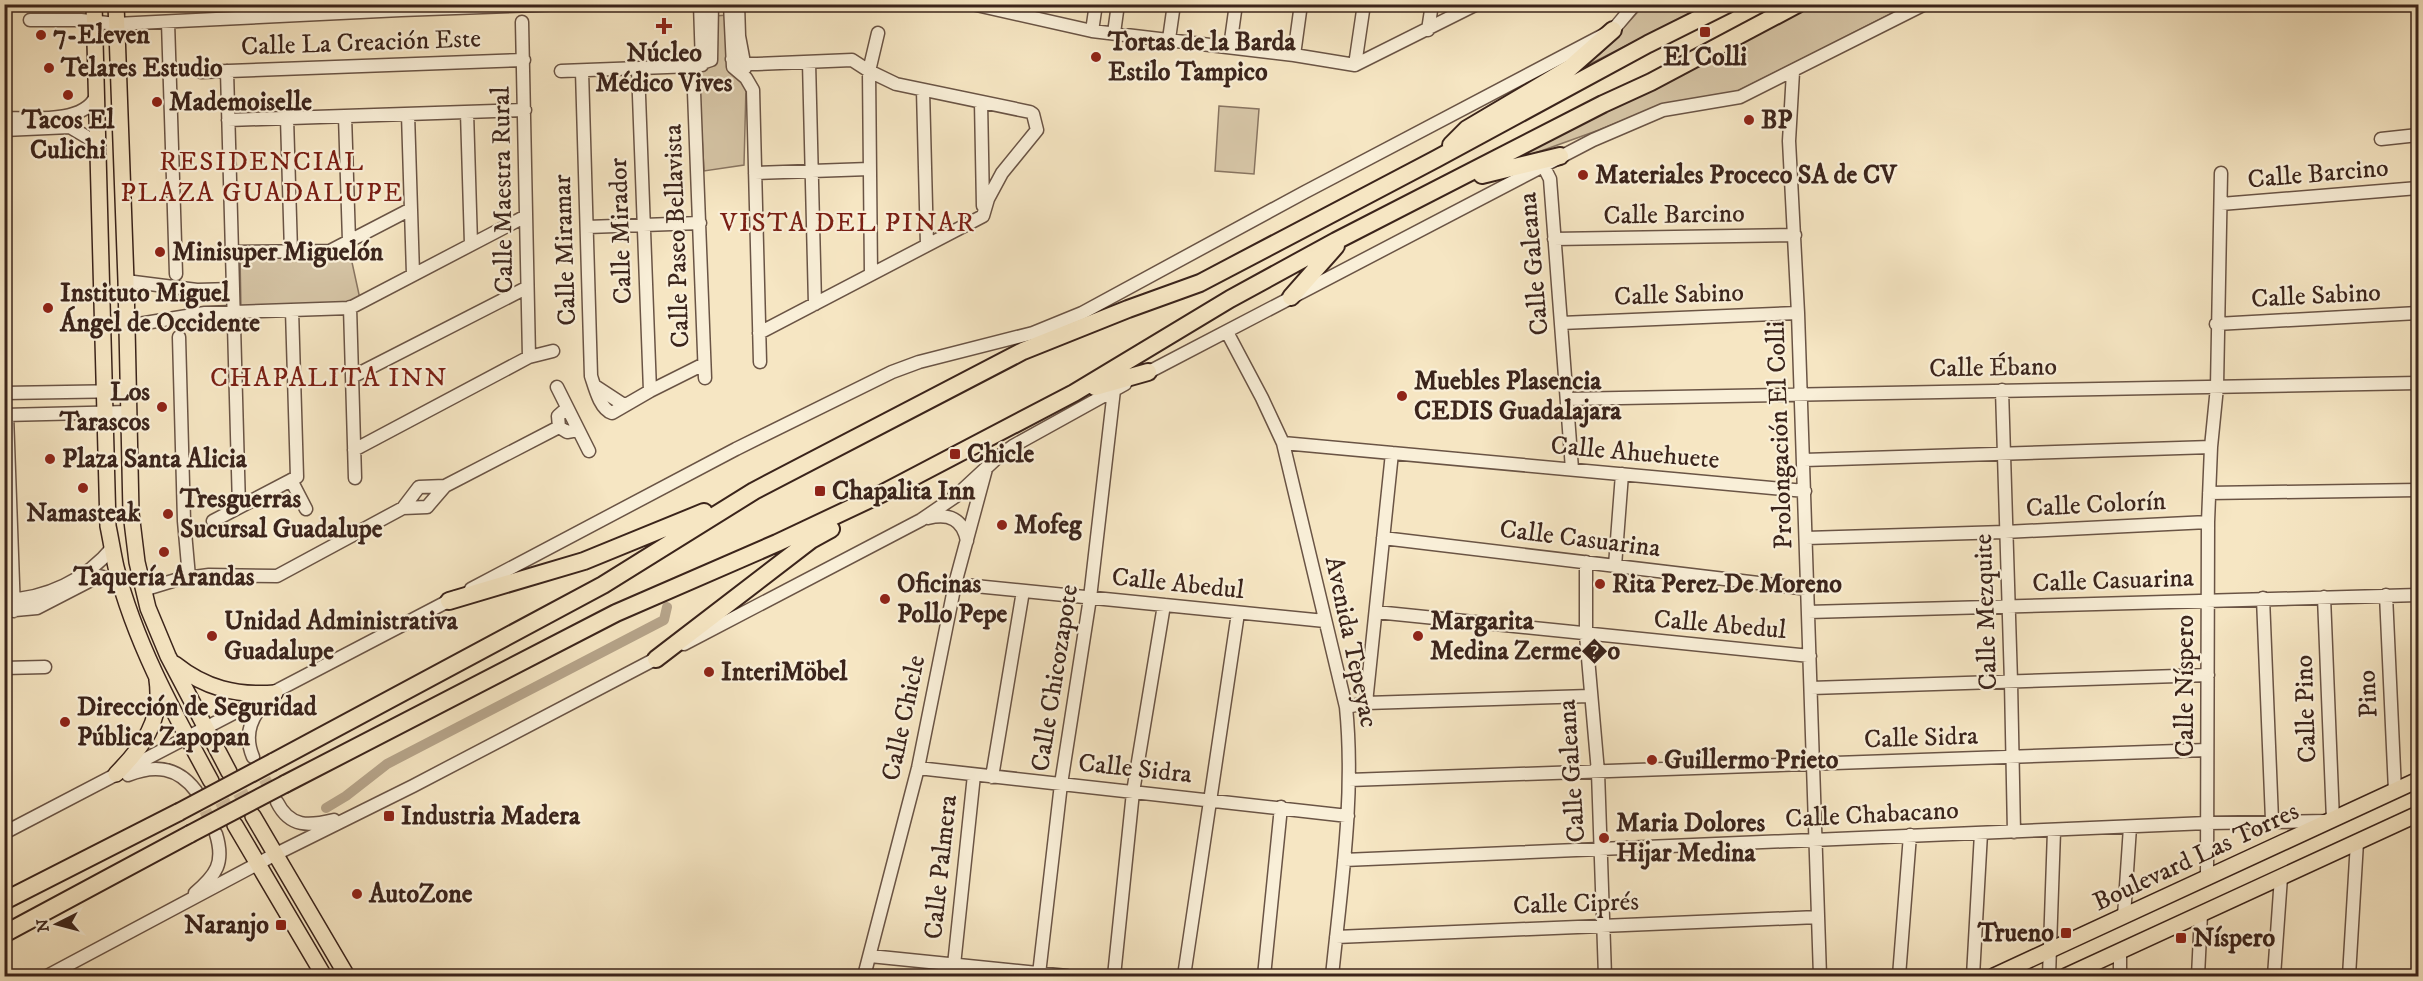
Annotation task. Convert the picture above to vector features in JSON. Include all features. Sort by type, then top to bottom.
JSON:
[{"type":"highway","points":[[4,901],[179,812],[603,585],[754,491],[1023,351],[1200,283],[1648,44],[1728,4]]},
{"type":"highway","points":[[4,934],[285,784],[616,613],[777,543],[883,493],[1074,393],[1230,299],[1344,237],[1798,4]]},
{"type":"highway","points":[[1436,159],[1467,129],[1569,68],[1614,30]]},
{"type":"highway","points":[[1455,181],[1560,156]]},
{"type":"highway","points":[[1291,297],[1344,237]]},
{"type":"highway","points":[[1074,393],[1148,372]]},
{"type":"highway","points":[[449,601],[584,561],[754,491]]},
{"type":"highway","points":[[656,659],[811,540],[852,517],[883,493]]},
{"type":"main road","points":[[94,4],[107,507],[113,547],[122,585],[137,630],[156,675],[211,781]]},
{"type":"main road","points":[[116,4],[126,280],[131,513],[142,587],[170,660],[229,772]]},
{"type":"main road","points":[[100,221],[124,220]]},
{"type":"main road","points":[[170,660],[194,678],[218,689],[239,693],[275,693]]},
{"type":"main road","points":[[116,774],[144,744],[152,726],[159,695],[156,675]]},
{"type":"main road","name":"Boulevard Las Torres","points":[[1994,976],[2418,780]]},
{"type":"main road","name":"Boulevard Las Torres","points":[[2066,976],[2418,813]]},
{"type":"main road","points":[[253,816],[347,976]]},
{"type":"main road","points":[[235,825],[324,976]]},
{"type":"street","points":[[30,20],[95,21],[116,24],[400,7],[564,4]]},
{"type":"street","name":"Calle Paseo Bellavista","points":[[700,4],[698,65],[700,223],[705,378]]},
{"type":"street","name":"Calle Paseo Bellavista","points":[[698,65],[711,60],[712,4]]},
{"type":"street","points":[[730,4],[732,59],[735,70],[746,78]]},
{"type":"street","points":[[738,4],[746,78],[753,90],[760,362]]},
{"type":"street","points":[[972,4],[1092,31],[1294,55],[1355,65],[1477,4]]},
{"type":"street","points":[[1092,31],[1096,4]]},
{"type":"street","points":[[1114,33],[1118,4]]},
{"type":"street","points":[[1169,39],[1174,4]]},
{"type":"street","points":[[1230,47],[1236,4]]},
{"type":"street","points":[[1294,55],[1301,4]]},
{"type":"street","points":[[1355,65],[1364,4]]},
{"type":"street","points":[[1428,30],[1432,4]]},
{"type":"street","points":[[4,832],[275,693],[736,449],[892,372],[919,362],[1033,333],[1082,313],[1294,198],[1614,30],[1635,4]]},
{"type":"street","points":[[47,976],[274,855],[921,520],[956,496],[998,456],[1013,446],[1113,390],[1560,156],[1664,110],[1740,97],[1925,4]]},
{"type":"street","points":[[168,22],[176,274]]},
{"type":"street","name":"Calle Maestra Rural","points":[[522,22],[529,357]]},
{"type":"street","points":[[871,274],[868,169],[869,71],[878,33]]},
{"type":"street","points":[[732,59],[744,64],[852,60],[896,84],[1034,114],[1036,133],[1002,173],[988,199],[983,216],[759,333]]},
{"type":"street","name":"Calle La Creación Este","points":[[201,72],[524,60]]},
{"type":"street","points":[[809,62],[815,304]]},
{"type":"street","points":[[561,71],[698,65]]},
{"type":"street","name":"Calle Mirador","points":[[638,69],[650,391]]},
{"type":"street","points":[[227,71],[238,507]]},
{"type":"street","name":"Calle Miramar","points":[[582,71],[591,376],[594,385],[622,407],[650,391]]},
{"type":"street","name":"Prolongación El Colli","points":[[1793,72],[1790,141],[1804,460],[1820,976]]},
{"type":"street","points":[[924,90],[927,245]]},
{"type":"street","points":[[4,130],[70,121],[93,103],[96,96]]},
{"type":"street","points":[[981,102],[983,216]]},
{"type":"street","points":[[228,120],[525,110]]},
{"type":"street","points":[[467,112],[471,244]]},
{"type":"street","points":[[408,114],[413,274]]},
{"type":"street","points":[[345,116],[349,241]]},
{"type":"street","points":[[4,118],[43,123]]},
{"type":"street","points":[[287,118],[291,252]]},
{"type":"street","points":[[70,121],[97,143]]},
{"type":"street","points":[[2381,139],[2418,135]]},
{"type":"street","name":"Calle Galeana","points":[[1543,165],[1550,179],[1572,469]]},
{"type":"street","points":[[755,173],[868,169]]},
{"type":"street","name":"Calle Níspero","points":[[2207,878],[2208,522],[2211,447],[2217,387],[2216,324],[2221,173]]},
{"type":"street","name":"Calle Barcino","points":[[2221,204],[2418,188]]},
{"type":"street","points":[[232,252],[330,251],[411,209]]},
{"type":"street","points":[[127,326],[206,313],[350,308],[526,216]]},
{"type":"street","points":[[587,227],[700,223]]},
{"type":"street","name":"Calle Barcino","points":[[1554,239],[1795,236]]},
{"type":"street","points":[[126,280],[197,290],[233,289]]},
{"type":"street","points":[[352,377],[526,288]]},
{"type":"street","points":[[758,300],[760,306],[769,315],[787,318]]},
{"type":"street","points":[[350,308],[355,478]]},
{"type":"street","points":[[292,310],[294,479],[306,509]]},
{"type":"street","name":"Calle Sabino","points":[[1561,322],[1798,313]]},
{"type":"street","name":"Calle Sabino","points":[[2216,324],[2418,313]]},
{"type":"street","name":"Avenida Tepeyac","points":[[1227,332],[1283,443],[1346,707],[1350,744],[1348,816],[1332,976]]},
{"type":"street","points":[[179,337],[183,498],[188,574]]},
{"type":"street","points":[[354,450],[529,357],[554,351]]},
{"type":"street","points":[[650,391],[704,364]]},
{"type":"street","name":"Calle Ébano","points":[[1568,399],[2418,383]]},
{"type":"street","points":[[557,387],[589,452]]},
{"type":"street","name":"Calle Chicozapote","points":[[1039,974],[1061,784],[1090,598],[1113,390]]},
{"type":"street","name":"Calle Mezquite","points":[[2002,390],[2002,454],[2013,757],[2013,832]]},
{"type":"street","points":[[4,393],[129,391]]},
{"type":"street","points":[[559,427],[558,416],[567,408]]},
{"type":"street","points":[[122,585],[99,576],[83,579],[9,605],[6,415],[129,412]]},
{"type":"street","points":[[403,508],[427,507],[445,486],[559,427]]},
{"type":"street","points":[[559,427],[567,432],[578,430]]},
{"type":"street","name":"Calle Ahuehuete","points":[[1283,443],[1805,491]]},
{"type":"street","points":[[1804,460],[2211,447]]},
{"type":"street","points":[[1366,703],[1392,453]]},
{"type":"street","name":"Calle Chicle","points":[[864,976],[918,768],[955,584],[986,469]]},
{"type":"street","points":[[1615,566],[1622,474]]},
{"type":"street","points":[[213,521],[294,479]]},
{"type":"street","points":[[142,587],[188,574],[227,574],[274,578],[403,508],[419,487],[445,486]]},
{"type":"street","points":[[2209,493],[2418,490]]},
{"type":"street","points":[[921,520],[940,516],[953,518],[963,526],[967,541]]},
{"type":"street","name":"Calle Colorín","points":[[1806,538],[2005,532],[2208,522]]},
{"type":"street","name":"Calle Casuarina","points":[[1383,537],[1808,589]]},
{"type":"street","points":[[83,579],[113,547]]},
{"type":"street","name":"Calle Galeana","points":[[1586,562],[1586,635],[1598,772],[1605,976]]},
{"type":"street","name":"Calle Abedul","points":[[955,584],[1325,621]]},
{"type":"street","name":"Calle Palmera","points":[[992,777],[1023,591]]},
{"type":"street","name":"Pino","points":[[2386,595],[2395,791]]},
{"type":"street","name":"Calle Casuarina","points":[[1809,612],[2418,595]]},
{"type":"street","name":"Calle Pino","points":[[2324,597],[2332,820]]},
{"type":"street","points":[[2263,598],[2271,820]]},
{"type":"street","points":[[1114,976],[1133,792],[1164,605]]},
{"type":"street","name":"Calle Abedul","points":[[1376,612],[1809,656]]},
{"type":"street","points":[[1184,976],[1238,613]]},
{"type":"street","points":[[4,668],[45,667]]},
{"type":"street","points":[[1811,688],[2208,675]]},
{"type":"street","points":[[253,757],[248,743],[250,726],[258,711],[275,693]]},
{"type":"street","points":[[1346,707],[1366,703],[1590,696]]},
{"type":"street","name":"Calle Sidra","points":[[1349,780],[2207,750]]},
{"type":"street","points":[[88,789],[138,771],[156,768],[171,770],[178,774],[196,791]]},
{"type":"street","name":"Calle Sidra","points":[[918,768],[1348,816]]},
{"type":"street","name":"Calle Palmera","points":[[954,964],[974,775]]},
{"type":"street","points":[[277,802],[282,812],[300,823],[312,825],[335,820],[343,821]]},
{"type":"street","points":[[1264,976],[1281,807]]},
{"type":"street","name":"Calle Chabacano","points":[[1344,860],[2271,820],[2332,820]]},
{"type":"street","points":[[2124,916],[2130,826]]},
{"type":"street","points":[[2049,976],[2054,831]]},
{"type":"street","points":[[1973,976],[1981,833]]},
{"type":"street","points":[[178,908],[210,880],[216,870],[220,855],[216,834]]},
{"type":"street","points":[[1899,976],[1910,836]]},
{"type":"street","points":[[2349,976],[2357,842]]},
{"type":"street","points":[[2274,976],[2281,877]]},
{"type":"street","points":[[2198,976],[2201,914]]},
{"type":"street","name":"Calle Ciprés","points":[[1336,937],[1818,917]]},
{"type":"street","points":[[2120,951],[2120,976]]},
{"type":"street","points":[[870,956],[954,964],[1015,974],[1067,976]]},
{"type":"shaded area","points":[[1644,5],[1707,5],[1578,70],[1600,54]]},
{"type":"shaded area","points":[[1812,5],[1908,5],[1738,91],[1661,105],[1494,168]]},
{"type":"shaded area","points":[[728,15],[727,64],[746,87],[744,165],[704,171],[698,67],[714,16]]},
{"type":"shaded area","points":[[1219,106],[1259,109],[1254,174],[1215,171]]},
{"type":"shaded area","points":[[348,244],[360,299],[350,305],[241,310],[240,256]]},
{"type":"waterway","points":[[326,808],[346,796],[387,764],[664,620],[667,607]]},
{"type":"tunnel","points":[[256,763],[275,798]]},
{"type":"tunnel","points":[[229,772],[252,814]]},
{"type":"tunnel","points":[[211,781],[234,823]]},
{"type":"tunnel","points":[[198,794],[214,830]]},
{"type":"place","name":"Núcleo Médico Vives","points":[[664,26]]},
{"type":"place","name":"El Colli","points":[[1705,32]]},
{"type":"place","name":"7-Eleven","points":[[41,35]]},
{"type":"place","name":"Tortas de la Barda Estilo Tampico","points":[[1096,57]]},
{"type":"place","name":"Telares Estudio","points":[[49,68]]},
{"type":"place","name":"Tacos El Culichi","points":[[68,95]]},
{"type":"place","name":"Mademoiselle","points":[[157,102]]},
{"type":"place","name":"BP","points":[[1749,120]]},
{"type":"place","name":"Materiales Proceco SA de CV","points":[[1583,175]]},
{"type":"place","name":"Minisuper Miguelón","points":[[160,252]]},
{"type":"place","name":"Instituto Miguel Ángel de Occidente","points":[[48,308]]},
{"type":"place","name":"Muebles Plasencia CEDIS Guadalajara","points":[[1402,396]]},
{"type":"place","name":"Los Tarascos","points":[[162,407]]},
{"type":"place","name":"Chicle","points":[[955,454]]},
{"type":"place","name":"Plaza Santa Alicia","points":[[50,459]]},
{"type":"place","name":"Namasteak","points":[[83,488]]},
{"type":"place","name":"Chapalita Inn","points":[[820,491]]},
{"type":"place","name":"Tresguerras Sucursal Guadalupe","points":[[168,514]]},
{"type":"place","name":"Mofeg","points":[[1002,525]]},
{"type":"place","name":"Taquería Arandas","points":[[164,552]]},
{"type":"place","name":"Rita Perez De Moreno","points":[[1600,584]]},
{"type":"place","name":"Oficinas Pollo Pepe","points":[[885,599]]},
{"type":"place","name":"Unidad Administrativa Guadalupe","points":[[212,636]]},
{"type":"place","name":"Margarita Medina Zerme�o","points":[[1418,636]]},
{"type":"place","name":"InteriMöbel","points":[[709,672]]},
{"type":"place","name":"Dirección de Seguridad Pública Zapopan","points":[[65,722]]},
{"type":"place","name":"Guillermo Prieto","points":[[1652,760]]},
{"type":"place","name":"Industria Madera","points":[[389,816]]},
{"type":"place","name":"Maria Dolores Hijar Medina","points":[[1604,838]]},
{"type":"place","name":"AutoZone","points":[[357,894]]},
{"type":"place","name":"Naranjo","points":[[281,925]]},
{"type":"place","name":"Trueno","points":[[2066,933]]},
{"type":"place","name":"Níspero","points":[[2181,938]]},
{"type":"district","name":"RESIDENCIAL PLAZA GUADALUPE","points":[[262,178]]},
{"type":"district","name":"VISTA DEL PINAR","points":[[848,223]]},
{"type":"district","name":"CHAPALITA INN","points":[[329,378]]}]
